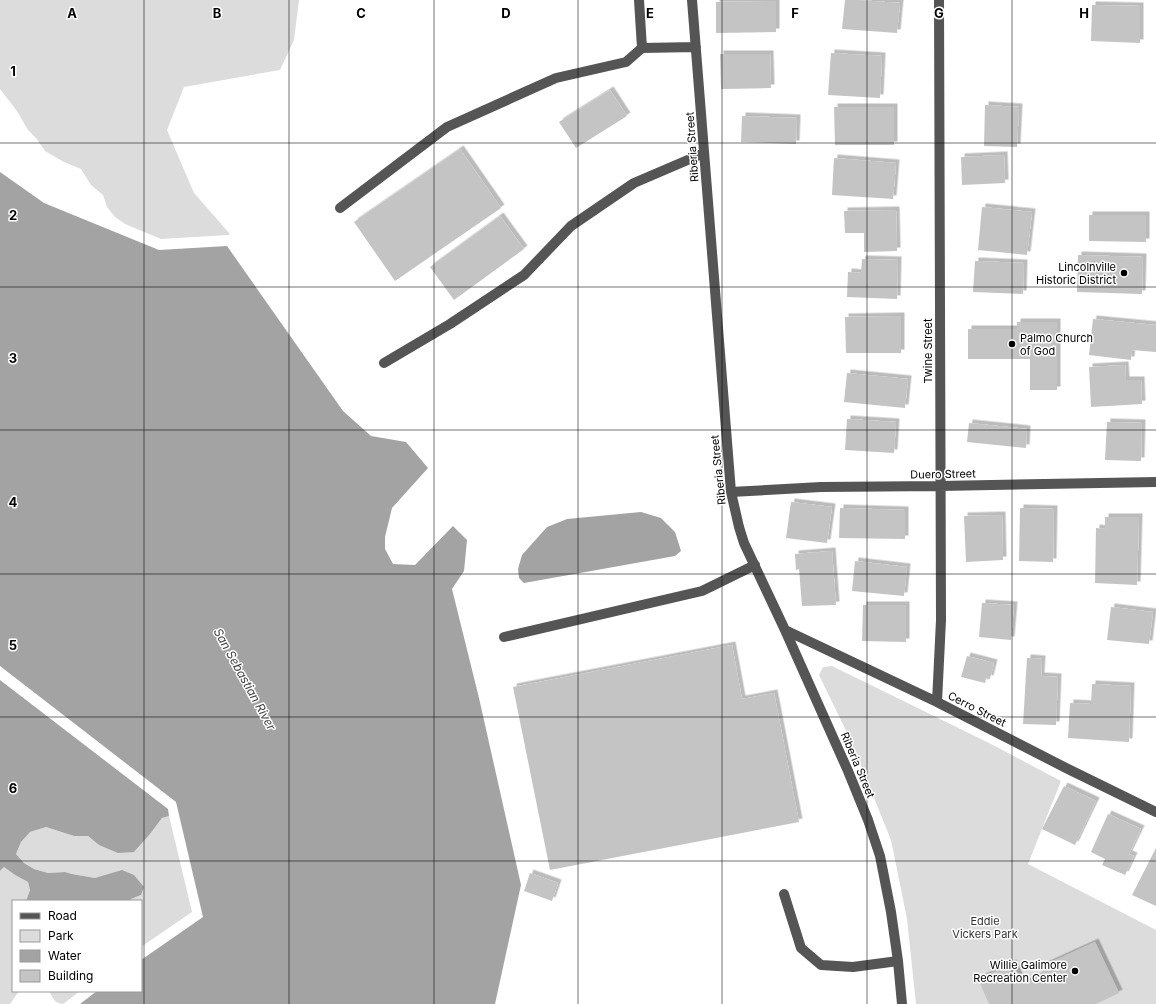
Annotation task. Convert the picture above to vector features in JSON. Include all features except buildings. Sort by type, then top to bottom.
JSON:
[{"type":"street","points":[[639,0],[642,48]]},
{"type":"street","name":"Riberia Street","points":[[692,0],[730,492],[744,543],[785,630],[848,771],[868,820],[880,856],[891,912],[902,1004]]},
{"type":"street","name":"Twine Street","points":[[937,702],[941,620],[939,0]]},
{"type":"street","points":[[340,208],[447,127],[556,78],[626,62],[642,48],[696,47]]},
{"type":"street","points":[[384,363],[450,324],[524,275],[571,226],[634,183],[704,153]]},
{"type":"street","name":"Duero Street","points":[[730,492],[821,487],[1156,482]]},
{"type":"street","points":[[504,638],[702,591],[755,565]]},
{"type":"street","name":"Cerro Street","points":[[785,630],[937,702],[1156,812]]},
{"type":"street","points":[[784,894],[801,948],[821,965],[853,967],[898,961]]},
{"type":"green space","points":[[0,0],[299,0],[294,40],[280,70],[184,87],[167,130],[194,193],[230,234],[161,239],[125,224],[115,217],[107,207],[103,195],[91,185],[81,169],[64,162],[45,151],[28,130],[17,111],[0,89]]},
{"type":"green space","name":"Eddie Vickers Park","points":[[832,666],[991,744],[1061,781],[1028,864],[1156,930],[1156,1004],[916,1004],[907,919],[891,840],[851,741],[819,675],[823,667]]},
{"type":"green space","points":[[169,816],[192,912],[142,946],[142,900],[130,900],[141,895],[101,877],[95,878],[65,872],[48,873],[34,869],[24,863],[16,854],[21,842],[30,832],[46,827],[74,836],[88,836],[99,845],[134,852],[162,818]]},
{"type":"green space","points":[[4,867],[28,882],[30,890],[26,900],[12,900],[12,992],[18,992],[10,1004],[0,1004],[0,871]]},
{"type":"green space","points":[[50,992],[79,992],[63,1004],[53,998]]},
{"type":"water","name":"San Sebastian River","points":[[0,172],[44,203],[159,250],[227,246],[343,411],[371,436],[406,442],[428,468],[392,508],[385,537],[385,549],[393,564],[415,565],[453,526],[467,540],[464,571],[452,589],[479,698],[521,885],[495,1004],[80,1004],[96,992],[142,992],[142,959],[203,917],[176,802],[0,666]]},
{"type":"water","points":[[641,512],[661,518],[675,532],[681,551],[675,556],[524,583],[519,578],[518,569],[522,555],[547,527],[567,519]]},
{"type":"water","points":[[0,680],[168,809],[169,816],[162,818],[134,852],[118,853],[99,845],[88,836],[74,836],[46,827],[30,832],[21,842],[16,854],[24,863],[34,869],[48,873],[65,872],[95,878],[122,870],[134,875],[144,887],[141,895],[130,900],[26,900],[30,890],[28,882],[4,867],[0,871]]},
{"type":"place","name":"Lincolnville Historic District","points":[[1124,273]]},
{"type":"place","name":"Palmo Church of God","points":[[1012,344]]},
{"type":"place","name":"Willie Galimore Recreation Center","points":[[1075,971]]}]
